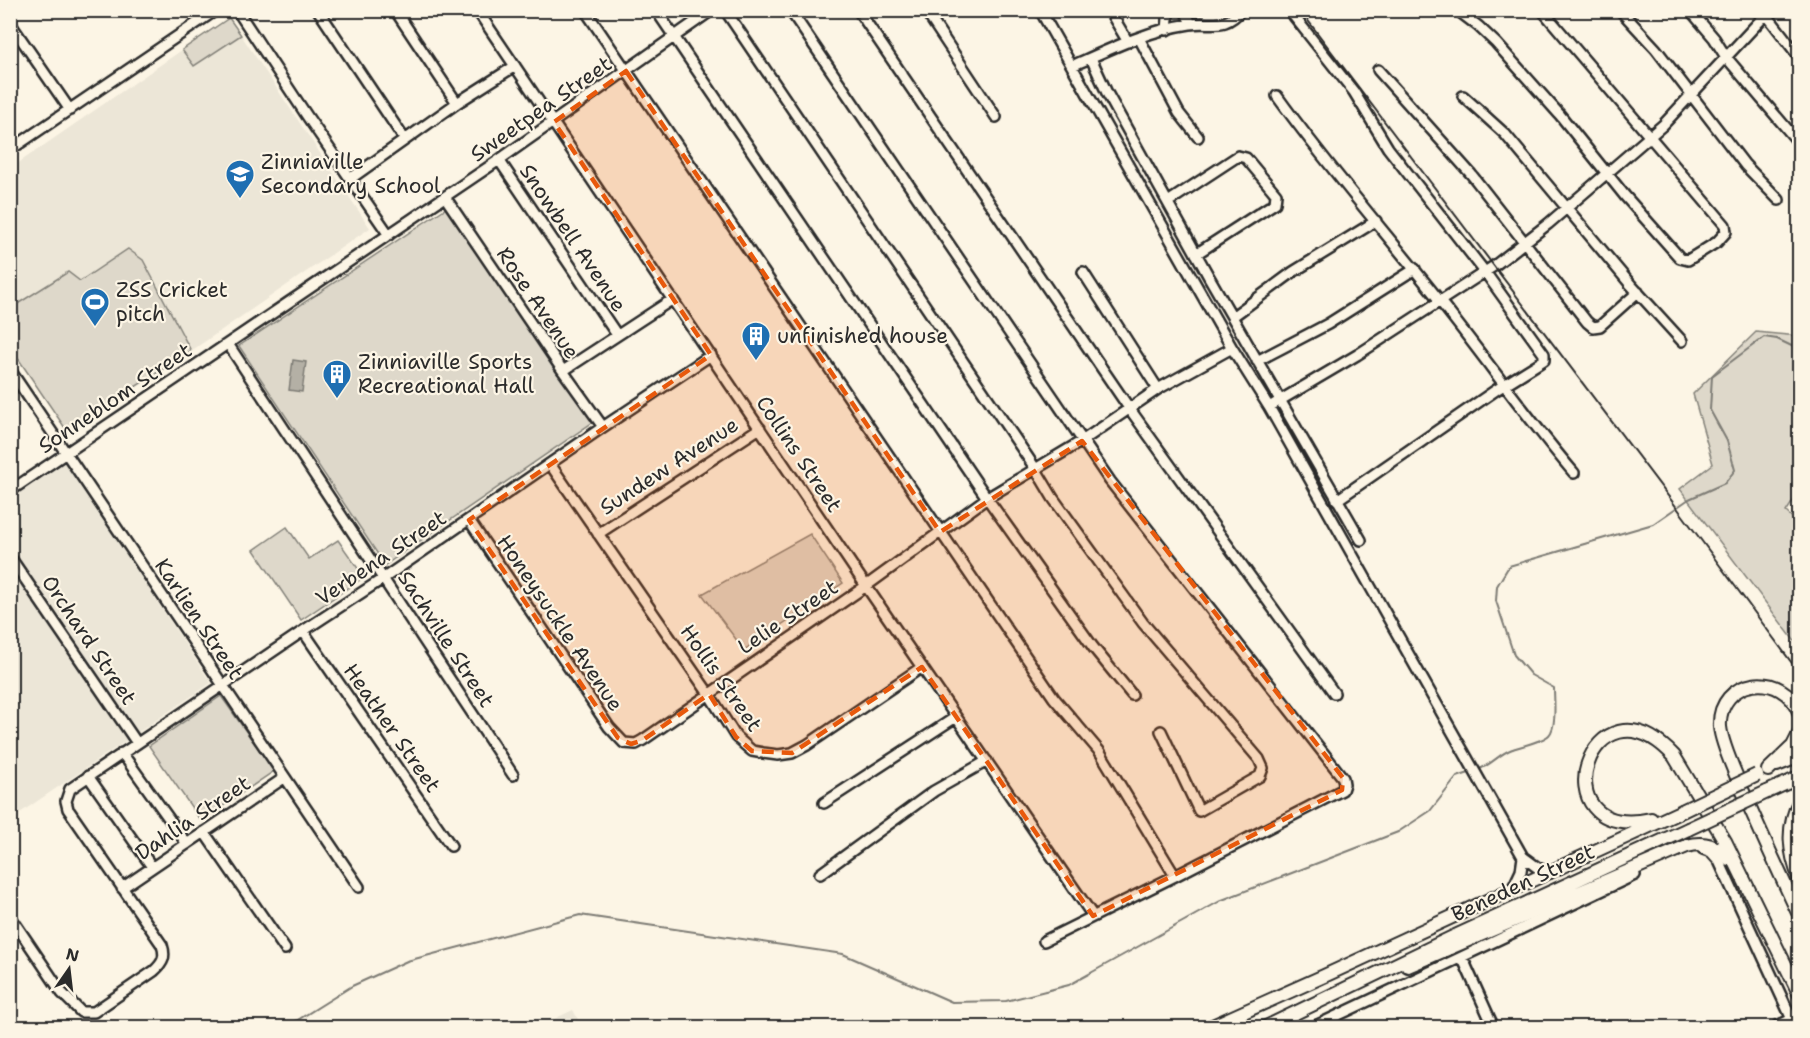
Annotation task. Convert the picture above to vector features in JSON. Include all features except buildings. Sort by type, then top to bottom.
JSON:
[{"type":"main road","points":[[1800,714],[1793,699],[1781,689],[1752,684],[1743,687],[1729,698],[1721,715],[1720,726],[1734,770],[1800,917]]},
{"type":"main road","points":[[1763,772],[1793,746],[1800,732]]},
{"type":"main road","points":[[1677,813],[1627,823],[1609,819],[1601,813],[1585,789],[1585,772],[1593,750],[1616,733],[1644,733],[1663,745],[1674,756],[1725,841],[1800,995]]},
{"type":"main road","name":"Beneden Street","points":[[1208,1028],[1550,873],[1800,756]]},
{"type":"main road","name":"Beneden Street","points":[[1264,1028],[1800,777]]},
{"type":"main road","points":[[1800,800],[1793,814],[1790,838],[1794,865],[1800,879]]},
{"type":"main road","points":[[1329,996],[1420,961],[1687,846],[1701,843],[1714,846],[1737,866]]},
{"type":"street","points":[[10,150],[216,10]]},
{"type":"street","points":[[237,10],[389,235]]},
{"type":"street","points":[[318,10],[405,140]]},
{"type":"street","points":[[395,10],[458,103]]},
{"type":"street","name":"Collins Street","points":[[477,10],[866,586],[1093,916]]},
{"type":"street","points":[[585,10],[1053,698],[1100,752],[1175,876]]},
{"type":"street","points":[[656,10],[987,498],[1093,647],[1132,695]]},
{"type":"street","name":"Sweetpea Street","points":[[389,235],[712,10]]},
{"type":"street","points":[[725,10],[1053,498],[1143,623],[1259,759],[1263,768],[1260,776],[1199,811],[1161,731]]},
{"type":"street","points":[[790,10],[1110,481],[1343,778],[1342,790],[1044,941]]},
{"type":"street","points":[[858,10],[1129,408],[1334,693]]},
{"type":"street","points":[[925,10],[996,117]]},
{"type":"street","points":[[1040,10],[1523,857],[1538,868],[1550,873]]},
{"type":"street","points":[[1109,10],[1128,42]]},
{"type":"street","points":[[1165,10],[1168,18],[1167,30]]},
{"type":"street","points":[[1185,10],[1191,24]]},
{"type":"street","points":[[1072,66],[1128,42],[1167,30],[1191,24],[1225,24],[1234,19],[1241,10]]},
{"type":"street","points":[[1289,10],[1354,92],[1388,148],[1485,272],[1544,354],[1544,360],[1337,500]]},
{"type":"street","points":[[1457,10],[1496,43],[1560,115],[1625,196],[1680,258],[1688,260],[1717,242],[1726,232],[1725,225],[1542,10]]},
{"type":"street","points":[[1620,10],[1656,49],[1745,165],[1779,200]]},
{"type":"street","points":[[1690,10],[1714,38],[1726,57],[1799,143]]},
{"type":"street","points":[[1269,408],[1357,355],[1485,272],[1524,243],[1650,136],[1767,12],[1800,58]]},
{"type":"street","points":[[10,23],[70,110]]},
{"type":"street","points":[[1139,38],[1179,113],[1198,138]]},
{"type":"street","points":[[1091,58],[1107,93],[1196,254],[1360,540]]},
{"type":"street","points":[[350,179],[515,66]]},
{"type":"street","points":[[1378,70],[1471,174],[1587,322],[1593,327],[1600,326],[1638,292]]},
{"type":"street","points":[[1277,96],[1326,163],[1415,269],[1549,444],[1574,473]]},
{"type":"street","points":[[1463,96],[1505,134],[1638,292],[1682,340]]},
{"type":"street","points":[[1168,202],[1238,156],[1246,158],[1276,194],[1275,203],[1196,254]]},
{"type":"street","name":"Snowbell Avenue","points":[[499,160],[616,335]]},
{"type":"street","name":"Rose Avenue","points":[[445,197],[562,371],[603,427]]},
{"type":"street","points":[[1232,317],[1293,272],[1376,221]]},
{"type":"street","name":"Sonneblom Street","points":[[11,490],[389,235]]},
{"type":"street","points":[[1257,361],[1328,324],[1415,269]]},
{"type":"street","points":[[1083,273],[1158,389]]},
{"type":"street","points":[[562,371],[673,299]]},
{"type":"street","name":"Sachville Street","points":[[228,344],[513,775]]},
{"type":"street","name":"Lelie Street","points":[[624,743],[636,744],[643,740],[866,586],[987,498],[1082,441],[1158,389],[1232,348]]},
{"type":"street","name":"Verbena Street","points":[[122,888],[68,809],[66,801],[70,789],[711,355]]},
{"type":"street","name":"Karlien Street","points":[[10,369],[359,887]]},
{"type":"street","name":"Sundew Avenue","points":[[598,534],[760,428]]},
{"type":"street","name":"Hollis Street","points":[[550,464],[736,736],[752,751],[778,755],[792,753],[922,667]]},
{"type":"street","name":"Honeysuckle Avenue","points":[[469,520],[609,727],[624,743]]},
{"type":"street","name":"Orchard Street","points":[[10,557],[137,743]]},
{"type":"street","name":"Heather Street","points":[[303,631],[451,846]]},
{"type":"street","points":[[824,803],[956,717]]},
{"type":"street","points":[[122,753],[187,844]]},
{"type":"street","points":[[820,874],[934,790],[987,761]]},
{"type":"street","points":[[88,776],[152,867]]},
{"type":"street","name":"Dahlia Street","points":[[122,888],[284,778]]},
{"type":"street","points":[[204,832],[285,949]]},
{"type":"street","name":"Beneden Street","points":[[1311,1028],[1693,848],[1711,852],[1719,861],[1794,1023]]},
{"type":"street","points":[[1512,890],[1521,871],[1523,857]]},
{"type":"street","points":[[10,916],[62,993],[81,1012],[94,1012],[154,971],[165,957],[162,945],[122,888]]},
{"type":"street","points":[[1462,957],[1494,1028]]},
{"type":"street","points":[[1773,1028],[1794,1023]]},
{"type":"highlighted area","points":[[626,71],[940,532],[1082,441],[1343,778],[1342,790],[1093,916],[922,667],[792,753],[752,751],[736,737],[709,694],[643,740],[631,744],[618,738],[469,520],[711,355],[554,122]]},
{"type":"shaded area","points":[[229,18],[241,35],[194,66],[182,50]]},
{"type":"shaded area","name":"Zinniaville Secondary School","points":[[241,35],[370,228],[191,351],[143,260],[79,282],[68,272],[11,308],[11,168],[182,50],[194,66]]},
{"type":"shaded area","points":[[446,208],[593,422],[385,565],[239,346]]},
{"type":"shaded area","name":"ZSS Cricket pitch","points":[[128,249],[143,260],[191,351],[67,431],[11,348],[11,308],[68,272],[80,281]]},
{"type":"shaded area","points":[[1756,332],[1799,336],[1799,492],[1786,512],[1799,524],[1799,647],[1680,489],[1713,464],[1693,394]]},
{"type":"shaded area","points":[[293,360],[306,362],[302,392],[289,390]]},
{"type":"shaded area","points":[[64,461],[211,683],[11,819],[11,497]]},
{"type":"shaded area","points":[[287,527],[309,559],[338,540],[364,577],[301,620],[254,550]]},
{"type":"shaded area","points":[[810,534],[843,583],[744,650],[702,594]]},
{"type":"shaded area","points":[[221,696],[274,771],[201,821],[149,746]]},
{"type":"shaded area","points":[[573,1010],[582,1027],[535,1028]]},
{"type":"waterway","points":[[1477,770],[1510,750],[1546,737],[1552,731],[1553,726],[1554,688],[1531,675],[1514,655],[1496,601],[1497,586],[1509,566],[1653,524],[1689,499],[1725,483],[1735,470],[1727,441],[1710,410],[1712,376],[1764,337],[1777,339],[1800,350]]},
{"type":"waterway","points":[[285,1028],[352,986],[407,961],[580,915],[843,954],[952,1002],[1006,1001],[1069,985],[1222,900],[1398,832],[1430,811],[1457,777],[1472,772]]},
{"type":"railway","points":[[1300,10],[1800,674]]},
{"type":"place","name":"Zinniaville Secondary School","points":[[240,200]]},
{"type":"place","name":"ZSS Cricket pitch","points":[[95,328]]},
{"type":"place","name":"unfinished house","points":[[756,362]]},
{"type":"place","name":"Zinniaville Sports Recreational Hall","points":[[337,400]]}]
